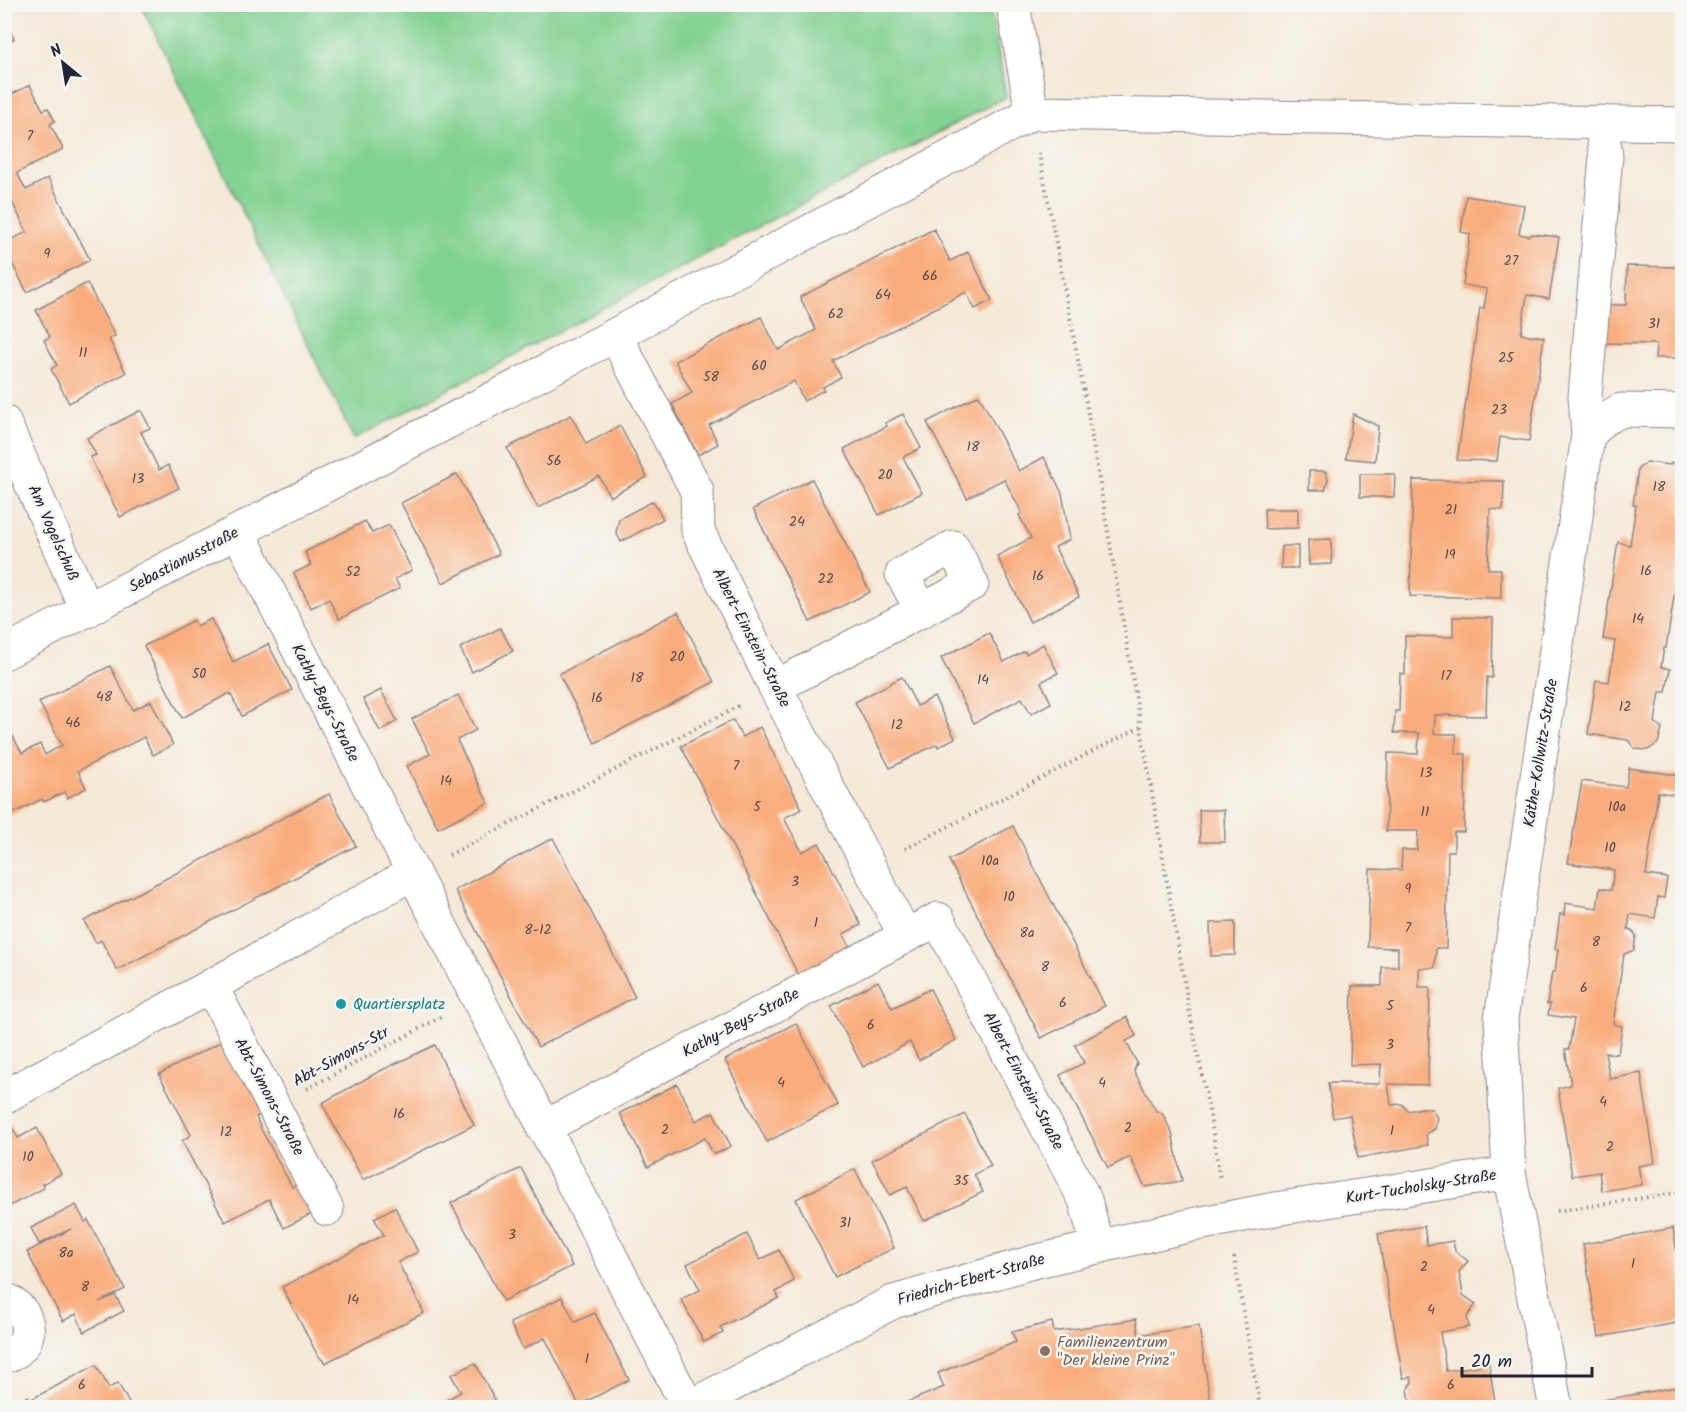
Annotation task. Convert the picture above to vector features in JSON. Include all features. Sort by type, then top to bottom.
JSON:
[{"type":"street","points":[[1013,4],[1032,113],[1683,124]]},
{"type":"street","name":"Sebastianusstraße","points":[[4,653],[615,335],[1032,113]]},
{"type":"street","name":"Käthe-Kollwitz-Straße","points":[[1509,1173],[1501,1019],[1588,436],[1585,396],[1606,156],[1601,122]]},
{"type":"street","name":"Albert-Einstein-Straße","points":[[615,335],[697,491],[698,531],[775,687],[905,935]]},
{"type":"street","points":[[1588,436],[1603,420],[1621,410],[1683,411]]},
{"type":"street","name":"Am Vogelschuß","points":[[4,422],[87,610]]},
{"type":"street","name":"Kathy-Beys-Straße","points":[[238,532],[687,1407]]},
{"type":"street","points":[[775,687],[922,612]]},
{"type":"street","points":[[4,1097],[211,986],[413,873]]},
{"type":"street","name":"Albert-Einstein-Straße","points":[[938,919],[1085,1200],[1098,1247]]},
{"type":"street","name":"Kathy-Beys-Straße","points":[[543,1128],[938,919]]},
{"type":"street","name":"Abt-Simons-Straße","points":[[211,986],[327,1209]]},
{"type":"street","name":"Kurt-Tucholsky-Straße","points":[[1275,1209],[1509,1173],[1556,1407]]},
{"type":"street","name":"Friedrich-Ebert-Straße","points":[[687,1407],[893,1302],[1033,1262],[1192,1225],[1275,1209]]},
{"type":"street","points":[[4,1299],[8,1299],[21,1308],[27,1322],[26,1337],[21,1347],[4,1357]]},
{"type":"path","points":[[1032,113],[1086,402],[1140,727],[1260,1407]]},
{"type":"path","points":[[413,873],[775,687]]},
{"type":"path","points":[[870,867],[1140,727]]},
{"type":"path","name":"Abt-Simons-Str","points":[[275,1107],[451,1011]]},
{"type":"path","points":[[1518,1219],[1573,1208],[1683,1192]]},
{"type":"green space","points":[[141,5],[990,5],[1006,97],[354,439]]},
{"type":"building","points":[[4,19],[14,39],[4,44]]},
{"type":"building","points":[[30,85],[43,110],[48,108],[55,121],[50,124],[63,149],[17,173],[26,190],[48,178],[90,260],[27,292],[4,248],[4,243],[27,232],[10,198],[4,201],[4,98]]},
{"type":"building","points":[[1466,196],[1524,205],[1519,234],[1559,237],[1549,299],[1527,295],[1521,334],[1544,337],[1529,441],[1500,437],[1497,461],[1457,460],[1480,308],[1484,308],[1487,289],[1463,285],[1470,234],[1461,232]]},
{"type":"building","points":[[934,229],[950,261],[968,252],[992,300],[975,309],[966,292],[833,361],[841,377],[804,401],[794,381],[709,425],[718,444],[698,455],[672,404],[692,393],[675,361],[761,317],[778,350],[816,330],[800,297]]},
{"type":"building","points":[[1627,266],[1682,267],[1682,358],[1655,358],[1656,344],[1596,343],[1601,305],[1626,305]]},
{"type":"building","points":[[87,283],[115,336],[109,339],[126,373],[69,403],[51,369],[57,365],[44,340],[50,337],[36,310]]},
{"type":"building","points":[[979,395],[1019,471],[1044,457],[1062,493],[1070,539],[1055,547],[1079,597],[1030,622],[997,556],[1031,538],[1019,515],[1022,513],[1004,479],[967,498],[927,422]]},
{"type":"building","points":[[141,410],[150,428],[141,432],[159,470],[168,465],[179,488],[120,517],[90,457],[96,455],[87,438]]},
{"type":"building","points":[[903,414],[921,448],[903,457],[922,493],[879,515],[844,449],[887,426],[885,423]]},
{"type":"building","points":[[1353,414],[1378,426],[1375,461],[1346,458]]},
{"type":"building","points":[[571,415],[586,444],[620,426],[647,477],[610,497],[599,476],[538,508],[507,448]]},
{"type":"building","points":[[1647,462],[1682,464],[1682,525],[1679,552],[1681,552],[1661,667],[1670,669],[1666,692],[1660,692],[1655,722],[1662,729],[1658,743],[1648,750],[1635,749],[1628,740],[1588,734],[1596,680],[1609,682],[1615,641],[1603,639],[1618,542],[1630,545],[1638,469]]},
{"type":"building","points":[[1309,471],[1325,471],[1328,479],[1325,490],[1309,490]]},
{"type":"building","points":[[457,474],[499,554],[443,583],[401,503]]},
{"type":"building","points":[[1360,474],[1395,474],[1394,497],[1360,497]]},
{"type":"building","points":[[812,479],[870,592],[810,622],[753,509]]},
{"type":"building","points":[[1413,480],[1504,481],[1503,510],[1490,509],[1488,569],[1501,569],[1501,598],[1410,596]]},
{"type":"building","points":[[653,501],[663,519],[621,542],[616,532],[619,519]]},
{"type":"building","points":[[1264,509],[1298,509],[1298,528],[1265,529]]},
{"type":"building","points":[[365,521],[372,533],[389,525],[412,570],[395,579],[400,588],[339,619],[329,599],[311,608],[294,573],[311,565],[305,552]]},
{"type":"building","points":[[1331,539],[1332,564],[1309,565],[1308,540]]},
{"type":"building","points":[[1282,546],[1298,546],[1298,568],[1281,568]]},
{"type":"building","points":[[678,612],[714,682],[595,743],[559,674]]},
{"type":"building","points":[[1453,617],[1493,618],[1492,678],[1487,677],[1486,716],[1435,715],[1434,734],[1456,734],[1456,754],[1466,754],[1464,832],[1454,832],[1454,851],[1448,851],[1446,948],[1436,948],[1435,968],[1419,968],[1419,987],[1430,987],[1428,1085],[1388,1084],[1391,1105],[1402,1104],[1408,1111],[1421,1108],[1432,1109],[1437,1118],[1435,1129],[1426,1134],[1428,1145],[1358,1158],[1350,1115],[1333,1118],[1328,1083],[1380,1084],[1381,1064],[1350,1065],[1352,986],[1382,986],[1382,967],[1398,967],[1398,948],[1368,947],[1370,869],[1401,870],[1402,850],[1417,850],[1418,831],[1386,831],[1388,753],[1418,754],[1419,733],[1394,733],[1395,711],[1399,711],[1400,673],[1405,674],[1405,636],[1453,637]]},
{"type":"building","points":[[211,619],[233,662],[268,644],[292,690],[242,716],[230,693],[182,718],[144,646],[194,620],[197,626]]},
{"type":"building","points":[[500,628],[513,651],[472,672],[460,648]]},
{"type":"building","points":[[989,633],[1004,662],[1025,651],[1026,654],[1043,644],[1058,673],[1041,682],[1051,703],[1031,714],[1022,698],[974,723],[941,658]]},
{"type":"building","points":[[110,666],[133,710],[151,701],[173,745],[153,755],[144,737],[78,771],[86,788],[67,798],[64,792],[44,802],[42,799],[8,816],[4,809],[4,720],[22,753],[40,744],[45,755],[62,745],[39,702]]},
{"type":"building","points":[[902,677],[917,706],[934,697],[955,738],[938,747],[937,744],[890,768],[855,702]]},
{"type":"building","points":[[381,690],[397,721],[380,731],[363,699]]},
{"type":"building","points":[[458,695],[476,730],[457,740],[488,803],[438,828],[407,766],[430,754],[412,719]]},
{"type":"building","points":[[733,720],[742,737],[760,727],[802,809],[784,818],[802,852],[819,843],[861,925],[843,934],[852,951],[800,978],[681,746]]},
{"type":"building","points":[[1629,768],[1682,776],[1679,795],[1658,792],[1646,875],[1667,878],[1664,898],[1658,897],[1655,918],[1630,914],[1628,929],[1636,935],[1634,950],[1624,954],[1613,1024],[1622,1026],[1618,1054],[1605,1053],[1610,1079],[1641,1073],[1655,1163],[1638,1166],[1642,1185],[1602,1191],[1599,1172],[1572,1176],[1558,1088],[1571,1085],[1565,1049],[1569,1049],[1574,1019],[1548,1015],[1550,1004],[1547,1004],[1552,972],[1555,972],[1558,949],[1555,949],[1560,914],[1564,915],[1565,903],[1597,908],[1600,888],[1611,890],[1614,870],[1568,863],[1582,781],[1626,787]]},
{"type":"building","points":[[329,794],[356,846],[117,970],[101,940],[96,943],[84,921]]},
{"type":"building","points":[[1199,810],[1224,810],[1225,842],[1200,842]]},
{"type":"building","points":[[1013,826],[1105,1006],[1041,1038],[949,860]]},
{"type":"building","points":[[553,838],[635,997],[538,1047],[455,890]]},
{"type":"building","points":[[1235,922],[1235,955],[1211,956],[1210,923]]},
{"type":"building","points":[[878,981],[892,1008],[930,989],[956,1040],[919,1060],[910,1042],[863,1067],[831,1006]]},
{"type":"building","points":[[1127,1017],[1136,1036],[1126,1041],[1137,1063],[1134,1071],[1156,1111],[1162,1113],[1172,1133],[1182,1181],[1145,1187],[1130,1157],[1108,1168],[1060,1075],[1084,1063],[1075,1045]]},
{"type":"building","points":[[796,1023],[838,1105],[767,1142],[725,1060]]},
{"type":"building","points":[[228,1038],[266,1111],[256,1117],[261,1129],[292,1187],[297,1185],[311,1214],[284,1228],[269,1199],[225,1222],[182,1141],[191,1135],[159,1074]]},
{"type":"building","points":[[435,1045],[474,1125],[363,1180],[322,1103],[378,1072]]},
{"type":"building","points":[[677,1084],[696,1121],[713,1112],[731,1146],[714,1155],[705,1138],[648,1167],[620,1113]]},
{"type":"building","points":[[965,1114],[991,1166],[974,1174],[983,1192],[924,1221],[907,1187],[890,1195],[872,1160]]},
{"type":"building","points":[[6,1116],[18,1138],[37,1128],[61,1174],[42,1184],[44,1188],[4,1209],[4,1117]]},
{"type":"building","points":[[521,1168],[572,1266],[503,1301],[451,1203]]},
{"type":"building","points":[[855,1169],[894,1248],[835,1277],[796,1199]]},
{"type":"building","points":[[76,1205],[85,1222],[88,1220],[125,1289],[99,1302],[115,1295],[124,1311],[84,1332],[76,1314],[63,1321],[27,1252],[71,1229],[39,1244],[31,1228]]},
{"type":"building","points":[[395,1207],[418,1252],[398,1262],[424,1313],[325,1363],[317,1354],[282,1287],[384,1235],[374,1218]]},
{"type":"building","points":[[1424,1226],[1427,1245],[1453,1241],[1455,1251],[1468,1261],[1459,1272],[1463,1295],[1476,1304],[1467,1317],[1469,1327],[1440,1332],[1446,1371],[1489,1364],[1496,1408],[1416,1408],[1410,1403],[1408,1388],[1412,1382],[1411,1377],[1403,1378],[1378,1234]]},
{"type":"building","points":[[1673,1228],[1682,1283],[1682,1322],[1599,1337],[1583,1244]]},
{"type":"building","points":[[747,1234],[760,1260],[779,1250],[794,1281],[776,1292],[779,1298],[720,1327],[723,1333],[704,1342],[681,1299],[700,1290],[687,1264]]},
{"type":"building","points":[[562,1297],[575,1322],[595,1313],[629,1380],[579,1405],[545,1338],[523,1349],[510,1323]]},
{"type":"building","points":[[1136,1319],[1139,1335],[1199,1326],[1211,1408],[893,1408],[944,1387],[938,1373],[1016,1342],[1012,1332],[1052,1322],[1054,1332]]},
{"type":"building","points":[[475,1363],[499,1408],[432,1408],[461,1392],[451,1375]]},
{"type":"building","points":[[96,1365],[109,1388],[118,1383],[131,1407],[5,1408],[28,1396],[30,1400]]},
{"type":"building","points":[[1682,1386],[1682,1408],[1604,1408],[1603,1400]]},
{"type":"place","name":"Quartiersplatz","points":[[341,1004]]},
{"type":"place","name":"Familienzentrum \"Der kleine Prinz\"","points":[[1045,1351]]}]
